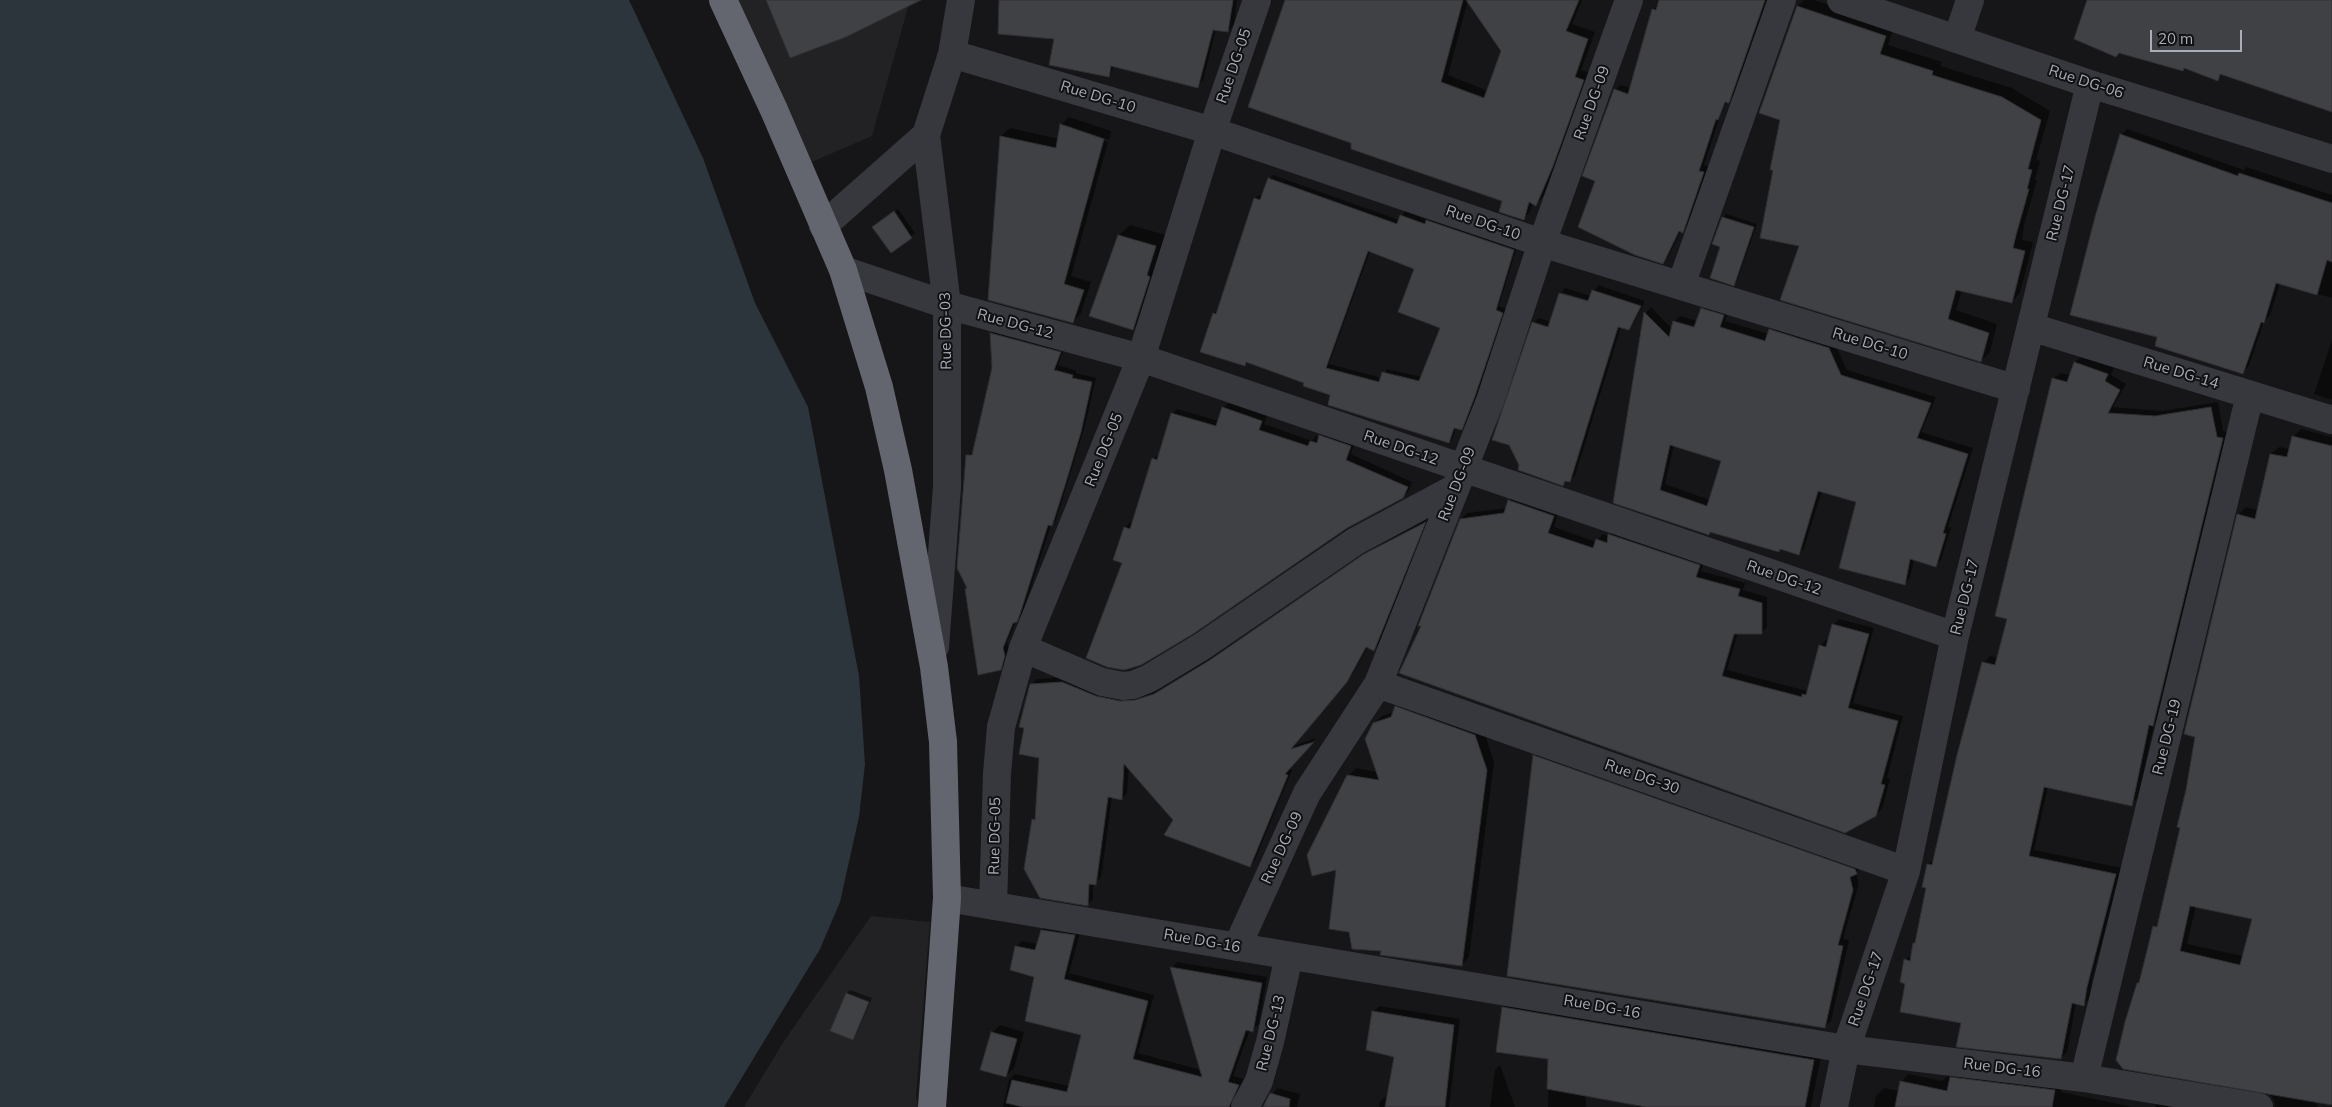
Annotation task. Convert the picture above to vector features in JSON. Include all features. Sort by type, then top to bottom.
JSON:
[{"type":"highway","points":[[723,0],[774,110],[843,270],[879,387],[898,470],[934,668],[943,742],[947,898],[932,1107]]},
{"type":"street","name":"Rue DG-03","points":[[934,668],[947,487],[947,305],[926,135],[952,54],[961,0]]},
{"type":"street","name":"Rue DG-05","points":[[993,906],[996,774],[1001,727],[1023,648],[1141,358],[1212,131],[1257,0]]},
{"type":"street","name":"Rue DG-09","points":[[1237,947],[1307,793],[1378,684],[1490,401],[1542,242],[1628,0]]},
{"type":"street","points":[[1681,285],[1782,0]]},
{"type":"street","name":"Rue DG-06","points":[[1841,0],[2090,84],[2332,159]]},
{"type":"street","points":[[1956,39],[1970,0]]},
{"type":"street","name":"Rue DG-10","points":[[952,54],[1212,131],[1542,242],[2016,389]]},
{"type":"street","name":"Rue DG-17","points":[[1834,1107],[1846,1049],[1906,871],[1955,636],[2090,84]]},
{"type":"street","points":[[823,226],[926,135]]},
{"type":"street","name":"Rue DG-12","points":[[843,270],[947,305],[1141,358],[1459,479],[1955,636]]},
{"type":"street","name":"Rue DG-14","points":[[2030,327],[2332,420]]},
{"type":"street","name":"Rue DG-19","points":[[2084,1078],[2250,395]]},
{"type":"street","points":[[1023,648],[1102,682],[1124,686],[1133,685],[1148,679],[1201,647],[1356,541],[1459,479]]},
{"type":"street","name":"Rue DG-30","points":[[1378,684],[1906,871]]},
{"type":"street","name":"Rue DG-16","points":[[947,898],[1289,956],[1452,981],[1846,1049],[2084,1078],[2259,1107]]},
{"type":"street","name":"Rue DG-13","points":[[1245,1107],[1258,1081],[1268,1050],[1289,956]]},
{"type":"shaded area","points":[[0,0],[629,0],[703,158],[755,303],[808,407],[859,676],[865,764],[859,817],[840,902],[820,949],[724,1107],[0,1107]]},
{"type":"shaded area","points":[[731,0],[910,0],[872,136],[807,164]]},
{"type":"shaded area","points":[[871,916],[930,922],[916,1095],[918,1107],[744,1107],[784,1041]]},
{"type":"building","points":[[766,0],[921,0],[846,37],[790,58]]},
{"type":"building","points":[[999,0],[1233,0],[1228,32],[1213,30],[1198,88],[1111,66],[1109,77],[1049,65],[1054,39],[998,34]]},
{"type":"building","points":[[1285,0],[1463,0],[1441,82],[1484,98],[1501,51],[1466,0],[1579,0],[1566,31],[1588,39],[1575,77],[1584,80],[1553,166],[1536,206],[1529,202],[1524,220],[1499,212],[1502,201],[1351,149],[1351,143],[1248,107]]},
{"type":"building","points":[[1659,0],[1765,0],[1729,103],[1725,102],[1718,120],[1716,119],[1699,171],[1704,172],[1683,233],[1679,231],[1663,264],[1635,255],[1578,227],[1595,181],[1582,176],[1614,89],[1628,94],[1652,9],[1656,10]]},
{"type":"building","points":[[2087,0],[2332,0],[2332,112],[2220,74],[2218,81],[2184,68],[2183,71],[2119,53],[2116,57],[2074,39]]},
{"type":"building","points":[[1797,6],[1886,36],[1880,54],[1933,71],[1932,75],[2002,97],[2041,120],[2028,169],[2032,170],[2027,189],[2029,189],[2013,248],[2025,251],[2012,303],[1956,290],[1948,319],[1989,333],[1981,362],[1780,300],[1799,246],[1760,238],[1773,170],[1770,170],[1780,120],[1759,113]]},
{"type":"building","points":[[1060,124],[1104,139],[1064,284],[1084,290],[1073,323],[988,300],[1000,136],[1056,148]]},
{"type":"building","points":[[2120,134],[2238,176],[2239,173],[2332,203],[2332,262],[2327,260],[2317,295],[2276,283],[2264,323],[2261,322],[2243,374],[2155,346],[2157,337],[2070,315],[2095,217]]},
{"type":"building","points":[[1268,178],[1397,224],[1400,215],[1425,224],[1426,220],[1514,250],[1496,310],[1503,313],[1462,430],[1454,428],[1449,443],[1328,405],[1330,395],[1303,386],[1304,383],[1246,362],[1245,366],[1200,352],[1213,313],[1216,314],[1254,198],[1260,200]],"holes":[[[1368,251],[1414,269],[1398,312],[1440,328],[1419,381],[1382,372],[1379,382],[1326,368]]]},
{"type":"building","points":[[894,211],[912,238],[891,253],[872,227]]},
{"type":"building","points":[[1722,217],[1754,227],[1734,286],[1710,278],[1720,247],[1712,244]]},
{"type":"building","points":[[1118,235],[1156,246],[1147,275],[1150,277],[1133,330],[1089,316]]},
{"type":"building","points":[[1592,290],[1641,306],[1629,330],[1618,327],[1570,482],[1565,481],[1563,486],[1518,470],[1519,465],[1509,445],[1492,440],[1532,322],[1548,327],[1559,293],[1588,301]]},
{"type":"building","points":[[1701,308],[1724,315],[1720,327],[1765,341],[1769,329],[1829,348],[1841,375],[1931,403],[1917,438],[1968,454],[1943,533],[1946,534],[1936,567],[1910,559],[1905,585],[1839,568],[1856,502],[1818,491],[1799,555],[1780,549],[1779,552],[1710,532],[1709,535],[1613,503],[1644,312],[1669,337],[1673,321],[1694,327]],"holes":[[[1670,445],[1721,461],[1707,506],[1660,490]]]},
{"type":"building","points":[[990,333],[1061,352],[1054,370],[1073,375],[1072,378],[1092,382],[1081,432],[1066,482],[1052,526],[1048,525],[1017,622],[1013,623],[1003,648],[1005,656],[1001,670],[978,675],[965,589],[967,588],[957,568],[966,455],[972,455],[992,368]]},
{"type":"building","points":[[2074,362],[2108,374],[2105,381],[2120,390],[2108,413],[2155,416],[2211,407],[2217,437],[2223,438],[2153,726],[2149,725],[2132,806],[2044,787],[2029,856],[2116,874],[2087,987],[2084,1006],[2072,1003],[2061,1059],[1956,1047],[1961,1023],[1900,1012],[1905,984],[1900,982],[1904,959],[1910,961],[1913,943],[1915,943],[1926,888],[1922,887],[1927,864],[1932,865],[1957,755],[1982,662],[1995,665],[2007,619],[1995,616],[2052,378],[2067,382]]},
{"type":"building","points":[[1222,407],[1262,421],[1259,430],[1308,446],[1310,441],[1317,443],[1319,435],[1351,446],[1346,460],[1408,487],[1403,498],[1347,528],[1193,634],[1141,665],[1124,670],[1107,667],[1086,658],[1122,563],[1113,560],[1124,527],[1130,529],[1152,458],[1157,460],[1171,413],[1216,426]]},
{"type":"building","points":[[2292,436],[2332,446],[2332,1105],[2123,1069],[2116,1060],[2125,1022],[2137,983],[2139,983],[2153,926],[2157,927],[2180,828],[2177,827],[2186,790],[2195,737],[2184,734],[2237,514],[2255,519],[2270,454],[2287,457]],"holes":[[[2190,906],[2252,919],[2240,965],[2180,951]]]},
{"type":"building","points":[[1508,500],[1554,516],[1548,533],[1593,548],[1596,539],[1607,543],[1608,534],[1700,565],[1696,577],[1740,589],[1738,596],[1762,603],[1762,634],[1734,634],[1722,676],[1802,697],[1802,694],[1806,695],[1819,645],[1826,647],[1832,624],[1869,634],[1848,708],[1898,721],[1881,784],[1885,785],[1876,816],[1845,833],[1399,673],[1421,626],[1418,626],[1460,519],[1504,513]]},
{"type":"building","points":[[1426,522],[1374,651],[1366,647],[1347,682],[1291,749],[1314,742],[1285,774],[1288,775],[1250,867],[1164,835],[1173,820],[1124,764],[1122,800],[1108,797],[1096,885],[1089,884],[1088,906],[1040,898],[1024,869],[1032,819],[1035,820],[1039,758],[1019,754],[1024,728],[1019,727],[1030,684],[1062,682],[1096,696],[1120,701],[1135,700],[1154,694],[1210,660],[1364,554]]},
{"type":"building","points":[[1395,706],[1475,735],[1487,770],[1462,966],[1380,955],[1381,951],[1352,949],[1349,932],[1329,929],[1336,870],[1312,876],[1307,855],[1347,775],[1379,780],[1365,739],[1373,723],[1391,717]]},
{"type":"building","points":[[1533,755],[1855,869],[1857,874],[1850,877],[1853,890],[1838,945],[1843,946],[1825,1028],[1507,976]]},
{"type":"building","points":[[1041,930],[1075,935],[1064,979],[1148,1001],[1133,1059],[1202,1077],[1170,967],[1262,983],[1253,1032],[1246,1030],[1228,1082],[1239,1085],[1229,1107],[1023,1107],[1006,1103],[1012,1080],[1067,1092],[1081,1035],[1025,1021],[1034,977],[1010,970],[1015,946],[1035,950]]},
{"type":"building","points":[[846,993],[869,1002],[853,1040],[830,1031]]},
{"type":"building","points":[[1502,1007],[1814,1060],[1805,1107],[1646,1107],[1547,1089],[1548,1059],[1496,1052]]},
{"type":"building","points":[[1372,1011],[1454,1025],[1445,1107],[1385,1107],[1394,1057],[1366,1050]]},
{"type":"building","points":[[991,1032],[1017,1039],[1006,1077],[980,1070]]},
{"type":"building","points":[[1950,1077],[2055,1090],[2052,1107],[1895,1107],[1900,1081],[1947,1091]]},
{"type":"building","points":[[1270,1093],[1290,1099],[1289,1107],[1263,1107]]}]
